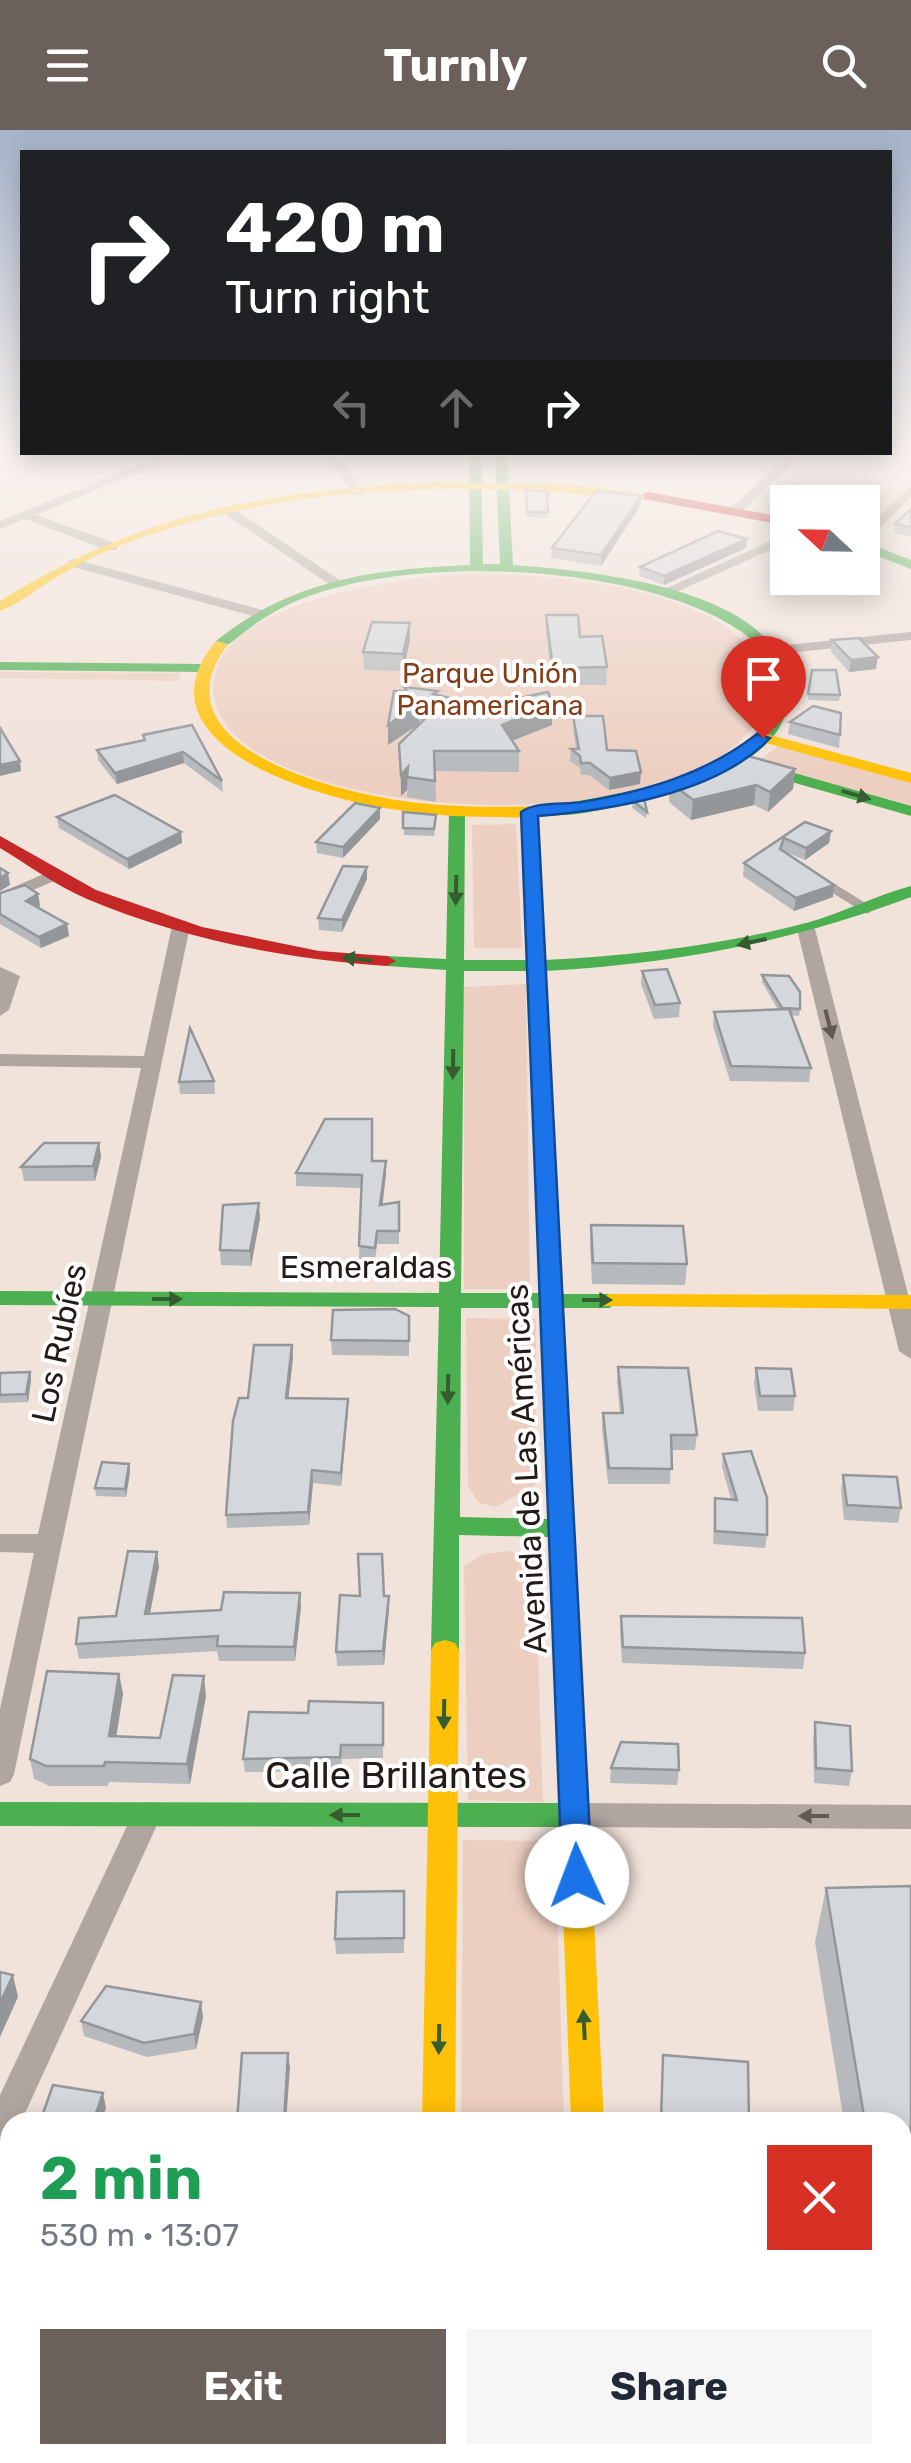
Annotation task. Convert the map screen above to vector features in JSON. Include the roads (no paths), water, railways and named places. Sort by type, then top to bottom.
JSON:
[{"type":"main road","points":[[0,608],[91,556]]},
{"type":"main road","points":[[477,556],[477,568]]},
{"type":"main road","points":[[506,556],[507,568]]},
{"type":"main road","points":[[507,568],[604,578],[665,592],[724,617],[768,651],[780,672],[784,694],[778,716],[763,738],[733,761],[697,778],[639,797],[529,812],[456,812],[370,802],[274,772],[231,746],[206,716],[201,677],[224,640],[261,614],[340,585],[417,572],[507,568]]},
{"type":"main road","points":[[0,666],[201,677]]},
{"type":"main road","points":[[0,685],[201,677]]},
{"type":"main road","points":[[763,738],[911,778]]},
{"type":"main road","points":[[733,761],[911,811]]},
{"type":"main road","name":"Avenida de Las Américas","points":[[438,2112],[456,812]]},
{"type":"main road","name":"Avenida de Las Américas","points":[[529,812],[588,2112]]},
{"type":"main road","points":[[0,841],[52,875],[126,908],[181,926],[328,956],[454,967],[536,967],[691,954],[806,929],[868,910],[911,891]]},
{"type":"main road","name":"Esmeraldas","points":[[0,1298],[905,1302]]},
{"type":"main road","points":[[446,1526],[561,1528]]},
{"type":"main road","name":"Calle Brillantes","points":[[0,1814],[574,1816]]},
{"type":"street","points":[[296,556],[340,585]]},
{"type":"street","points":[[665,592],[746,556]]},
{"type":"street","points":[[74,563],[261,614]]},
{"type":"street","points":[[768,651],[911,636]]},
{"type":"street","points":[[0,898],[52,875]]},
{"type":"street","name":"Los Rubíes","points":[[0,1774],[181,926]]},
{"type":"street","points":[[806,929],[905,1302],[911,1351]]},
{"type":"street","points":[[0,972],[11,976],[0,1010]]},
{"type":"street","points":[[0,1060],[153,1062]]},
{"type":"street","points":[[0,1542],[50,1544]]},
{"type":"street","points":[[9,2112],[147,1814]]},
{"type":"street","name":"Calle Brillantes","points":[[574,1816],[911,1817]]},
{"type":"lane","points":[[816,878],[868,910]]},
{"type":"park label","name":"Parque Unión Panamericana","points":[[490,689]]}]
